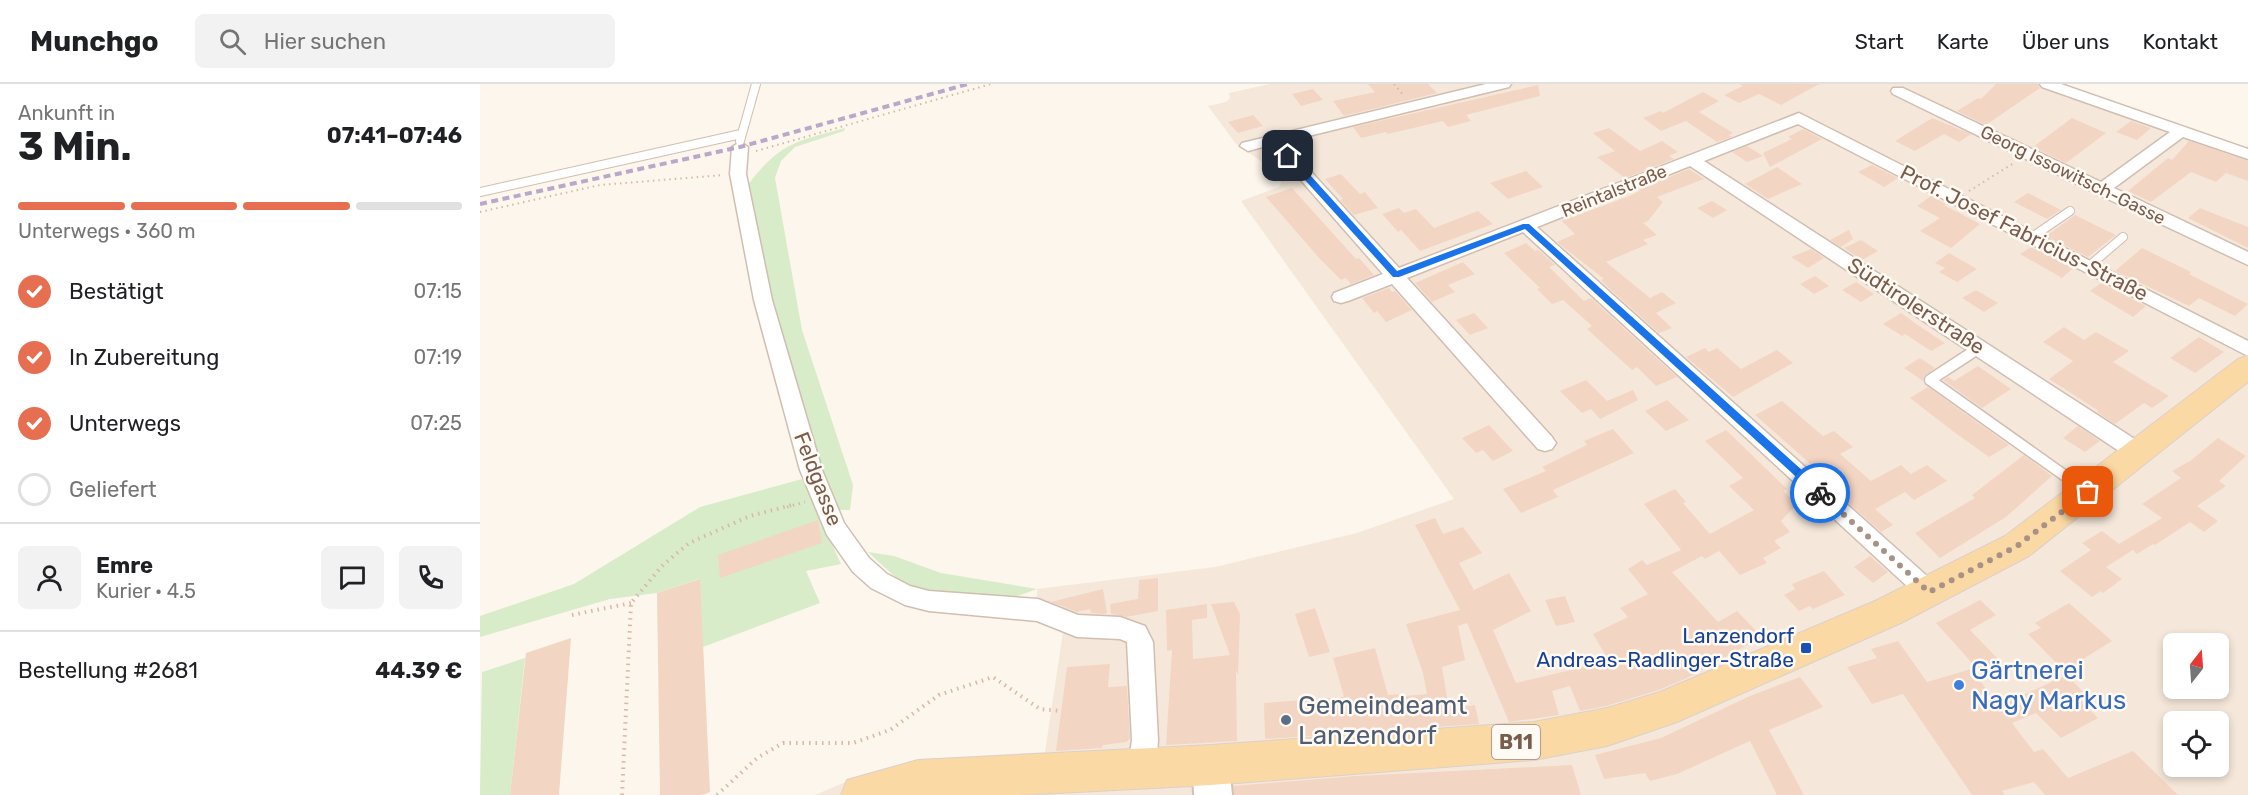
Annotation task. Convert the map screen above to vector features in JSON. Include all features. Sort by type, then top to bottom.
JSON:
[{"type":"main road","name":"B11","points":[[862,795],[918,780],[1063,779],[1142,768],[1212,780],[1534,741],[1607,727],[1663,709],[1729,681],[1929,592],[2017,546],[2248,366]]},
{"type":"street","points":[[1248,146],[1504,84]]},
{"type":"street","points":[[2047,84],[2248,154]]},
{"type":"street","name":"Georg Issowitsch-Gasse","points":[[1898,91],[2248,259]]},
{"type":"street","name":"Reintalstraße","points":[[1341,297],[1799,118]]},
{"type":"street","name":"Prof. Josef Fabricius-Straße","points":[[1799,118],[2248,349]]},
{"type":"street","points":[[2101,190],[2181,131]]},
{"type":"street","points":[[1273,139],[1545,443]]},
{"type":"street","name":"Feldgasse","points":[[739,153],[763,300],[811,470],[835,528],[861,565],[879,581],[905,595],[929,601],[1038,610],[1077,627],[1120,628],[1136,634],[1142,642],[1145,740],[1142,768]]},
{"type":"street","name":"Südtirolerstraße","points":[[1692,160],[2139,453]]},
{"type":"street","points":[[1526,226],[1929,592]]},
{"type":"lane","points":[[480,192],[690,147],[739,153],[756,84]]},
{"type":"lane","points":[[2032,237],[2070,211]]},
{"type":"lane","points":[[2088,267],[2123,237]]},
{"type":"lane","points":[[1978,348],[1930,380],[2088,492]]},
{"type":"path","points":[[480,212],[765,147],[991,84]]},
{"type":"path","points":[[1394,84],[1402,94]]},
{"type":"path","points":[[1958,198],[2028,154]]},
{"type":"path","points":[[622,795],[631,603],[662,566],[689,543],[750,516],[821,497]]},
{"type":"path","points":[[572,615],[631,603]]},
{"type":"path","points":[[717,795],[757,758],[783,743],[853,742],[890,730],[939,695],[993,677],[1040,709],[1061,711]]},
{"type":"shaded area","points":[[1270,84],[2062,84],[2245,149],[2248,145],[2248,795],[815,795],[864,774],[923,759],[1045,752],[1063,632],[1038,618],[1037,589],[1215,567],[1357,533],[1454,499],[1241,201],[1279,187],[1281,183],[1265,164],[1236,144],[1208,106],[1226,102],[1230,98],[1229,93]]},
{"type":"green space","points":[[845,128],[844,131],[795,147],[781,161],[775,178],[802,330],[853,485],[850,510],[838,510],[818,465],[769,296],[748,185],[769,160],[790,146],[814,136]]},
{"type":"green space","points":[[802,479],[841,564],[806,571],[820,603],[703,647],[699,579],[657,593],[610,599],[480,637],[480,616],[574,584],[700,507]]},
{"type":"green space","points":[[868,552],[894,556],[941,573],[1037,589],[1018,596],[942,595],[906,587]]},
{"type":"green space","points":[[525,658],[510,795],[480,795],[482,672]]},
{"type":"building","points":[[1368,84],[1428,84],[1437,93],[1344,116],[1333,101],[1375,92]]},
{"type":"building","points":[[1739,84],[1819,84],[1781,105],[1759,94],[1739,103],[1724,95],[1743,86]]},
{"type":"building","points":[[1996,84],[2038,84],[2040,88],[1986,125],[1957,111],[1978,98],[1981,99]]},
{"type":"building","points":[[1538,85],[1540,96],[1466,115],[1471,121],[1448,127],[1443,121],[1361,138],[1353,127]]},
{"type":"building","points":[[1313,89],[1323,100],[1301,106],[1292,94]]},
{"type":"building","points":[[1703,92],[1719,101],[1699,112],[1733,133],[1729,135],[1732,137],[1717,142],[1686,121],[1661,131],[1643,118],[1661,111],[1663,113]]},
{"type":"building","points":[[1253,115],[1263,126],[1238,133],[1228,122]]},
{"type":"building","points":[[1932,118],[1971,134],[1959,142],[1944,134],[1915,151],[1895,141]]},
{"type":"building","points":[[2072,118],[2106,133],[2066,163],[2033,147]]},
{"type":"building","points":[[2131,121],[2151,128],[2137,140],[2116,132]]},
{"type":"building","points":[[1609,128],[1640,151],[1662,141],[1678,152],[1669,156],[1674,159],[1625,178],[1597,157],[1615,151],[1593,133]]},
{"type":"building","points":[[1803,129],[1822,139],[1770,167],[1763,153],[1792,139],[1788,137]]},
{"type":"building","points":[[2189,141],[2248,161],[2248,181],[2226,173],[2216,182],[2191,172],[2151,202],[2128,191],[2168,158],[2172,160]]},
{"type":"building","points":[[1747,146],[1763,156],[1747,162],[1732,152]]},
{"type":"building","points":[[1872,165],[1898,178],[1884,187],[1858,172]]},
{"type":"building","points":[[1777,167],[1802,184],[1768,199],[1745,184]]},
{"type":"building","points":[[1689,169],[1704,179],[1657,197],[1663,202],[1648,221],[1643,223],[1657,235],[1643,240],[1648,244],[1606,262],[1650,298],[1662,292],[1676,303],[1656,313],[1672,328],[1659,333],[1601,280],[1604,279],[1557,242],[1575,234],[1562,221],[1632,195],[1641,190],[1639,189]]},
{"type":"building","points":[[1526,171],[1543,187],[1508,199],[1490,183]]},
{"type":"building","points":[[1341,174],[1360,194],[1365,192],[1378,208],[1354,215],[1325,179]]},
{"type":"building","points":[[1292,188],[1356,259],[1359,258],[1374,275],[1351,284],[1346,278],[1341,280],[1320,259],[1266,197]]},
{"type":"building","points":[[2028,193],[2061,210],[2047,219],[2014,202]]},
{"type":"building","points":[[1931,196],[1980,224],[1951,248],[1920,231],[1940,218],[1917,206]]},
{"type":"building","points":[[1712,201],[1727,210],[1713,218],[1697,208]]},
{"type":"building","points":[[1399,208],[1404,213],[1416,209],[1434,228],[1478,211],[1493,224],[1420,251],[1382,214]]},
{"type":"building","points":[[2200,208],[2248,227],[2248,248],[2188,218]]},
{"type":"building","points":[[2075,215],[2116,235],[2088,257],[2046,236]]},
{"type":"building","points":[[1849,230],[1853,239],[1841,247],[1830,240]]},
{"type":"building","points":[[1861,240],[1878,251],[1862,260],[1844,248]]},
{"type":"building","points":[[1526,243],[1535,251],[1539,250],[1555,265],[1549,267],[1584,301],[1591,298],[1677,377],[1656,386],[1637,367],[1632,370],[1587,329],[1592,326],[1563,300],[1552,304],[1537,289],[1540,288],[1504,253]]},
{"type":"building","points":[[2031,247],[2073,268],[2062,278],[2020,254]]},
{"type":"building","points":[[2142,248],[2248,304],[2235,316],[2199,298],[2189,306],[2115,271]]},
{"type":"building","points":[[1811,249],[1824,258],[1808,268],[1791,257]]},
{"type":"building","points":[[1949,253],[1977,269],[1957,282],[1939,272],[1945,268],[1935,263]]},
{"type":"building","points":[[1463,262],[1475,274],[1448,285],[1455,292],[1432,302],[1415,283]]},
{"type":"building","points":[[1815,276],[1829,286],[1814,294],[1800,284]]},
{"type":"building","points":[[1856,282],[1874,294],[1861,302],[1842,290]]},
{"type":"building","points":[[2101,283],[2146,306],[2133,317],[2090,291]]},
{"type":"building","points":[[1389,288],[1392,292],[1395,291],[1412,310],[1386,322],[1377,311],[1374,313],[1362,298]]},
{"type":"building","points":[[1976,290],[1998,303],[1984,312],[1962,298]]},
{"type":"building","points":[[1474,313],[1488,328],[1470,335],[1456,320]]},
{"type":"building","points":[[1901,313],[1945,343],[1931,351],[1905,334],[1902,336],[1883,324]]},
{"type":"building","points":[[2064,327],[2084,340],[2096,332],[2129,351],[2113,362],[2169,396],[2152,408],[2144,403],[2115,424],[2049,379],[2073,361],[2043,342]]},
{"type":"building","points":[[2199,337],[2224,352],[2195,373],[2170,358]]},
{"type":"building","points":[[1705,348],[1709,352],[1717,348],[1741,369],[1777,350],[1793,363],[1733,397],[1686,357]]},
{"type":"building","points":[[1920,358],[1935,368],[1924,376],[1923,381],[1904,368]]},
{"type":"building","points":[[1978,366],[2011,389],[1982,408],[1943,380],[1948,377],[1954,381]]},
{"type":"building","points":[[1586,380],[1607,401],[1633,390],[1638,400],[1600,419],[1591,409],[1582,413],[1560,391]]},
{"type":"building","points":[[1928,387],[2009,445],[1989,457],[1954,432],[1910,398]]},
{"type":"building","points":[[1667,400],[1689,420],[1666,431],[1645,411]]},
{"type":"building","points":[[1782,401],[1823,436],[1834,431],[1853,447],[1840,454],[1871,481],[1901,465],[1911,474],[1927,465],[1947,481],[1914,500],[1905,492],[1875,509],[1893,525],[1881,532],[1836,492],[1840,490],[1755,415]]},
{"type":"building","points":[[1489,425],[1513,451],[1493,461],[1483,450],[1476,453],[1462,438]]},
{"type":"building","points":[[2078,426],[2100,441],[2085,452],[2063,438]]},
{"type":"building","points":[[1613,429],[1634,453],[1553,490],[1558,497],[1521,513],[1503,489],[1546,471],[1542,467],[1587,445],[1584,441]]},
{"type":"building","points":[[1726,430],[1787,489],[1783,491],[1797,504],[1781,521],[1790,532],[1774,541],[1781,548],[1763,558],[1767,563],[1740,575],[1719,551],[1705,559],[1702,556],[1672,572],[1718,622],[1737,611],[1762,637],[1685,679],[1659,690],[1606,706],[1580,711],[1570,686],[1552,691],[1559,715],[1509,722],[1467,623],[1458,626],[1465,660],[1442,667],[1449,709],[1475,705],[1479,724],[1265,739],[1264,703],[1344,697],[1333,658],[1375,648],[1388,695],[1427,694],[1423,673],[1406,624],[1460,610],[1415,525],[1435,518],[1443,534],[1463,527],[1482,553],[1459,563],[1474,590],[1509,573],[1531,611],[1493,630],[1516,683],[1605,662],[1601,656],[1605,654],[1593,634],[1628,617],[1620,608],[1648,594],[1628,569],[1642,560],[1647,565],[1681,550],[1644,504],[1675,489],[1686,502],[1683,503],[1710,534],[1754,510],[1729,486],[1743,478],[1705,441]]},
{"type":"building","points":[[2218,438],[2246,456],[2219,481],[2226,486],[2197,506],[2218,521],[2204,532],[2190,522],[2137,554],[2133,550],[2106,567],[2122,579],[2103,593],[2101,591],[2092,597],[2060,571],[2091,550],[2082,543],[2102,531],[2119,544],[2162,518],[2142,504],[2181,478],[2172,471],[2190,461]]},
{"type":"building","points":[[2024,455],[2052,476],[2006,517],[1940,558],[1915,533],[1975,498],[1972,495]]},
{"type":"building","points":[[818,520],[822,543],[720,578],[718,555]]},
{"type":"building","points":[[1870,556],[1888,572],[1873,583],[1854,567]]},
{"type":"building","points":[[1824,571],[1845,595],[1813,609],[1810,606],[1799,611],[1784,595],[1795,589],[1792,584]]},
{"type":"building","points":[[1158,578],[1158,611],[1126,617],[1111,614],[1110,604],[1138,599],[1139,580]]},
{"type":"building","points":[[700,579],[710,792],[702,795],[660,795],[657,593]]},
{"type":"building","points":[[1103,589],[1107,613],[1104,614],[1091,613],[1090,609],[1077,612],[1051,602]]},
{"type":"building","points":[[1565,596],[1575,622],[1556,626],[1545,600]]},
{"type":"building","points":[[1980,600],[1996,615],[1970,630],[2002,663],[1982,674],[1936,623]]},
{"type":"building","points":[[1234,602],[1240,614],[1238,675],[1236,670],[1237,741],[1166,745],[1172,650],[1167,651],[1166,610],[1207,604],[1207,618],[1192,620],[1193,659],[1230,655],[1211,604]]},
{"type":"building","points":[[2069,603],[2112,641],[2064,671],[2028,634],[2041,628],[2035,623]]},
{"type":"building","points":[[1315,608],[1330,652],[1309,657],[1295,614]]},
{"type":"building","points":[[571,638],[559,795],[510,795],[526,653]]},
{"type":"building","points":[[1898,641],[1927,682],[1971,669],[1999,706],[2067,675],[2083,692],[2075,695],[2098,718],[2061,738],[2036,713],[2012,723],[2034,752],[2043,749],[2068,778],[2133,751],[2178,795],[2045,795],[2034,782],[2002,791],[2005,795],[1972,795],[1903,694],[1872,704],[1847,667],[1877,658],[1871,649]]},
{"type":"building","points":[[1110,664],[1108,687],[1127,686],[1130,739],[1126,742],[1103,745],[1102,748],[1056,751],[1067,667]]},
{"type":"building","points":[[1800,677],[1823,707],[1769,730],[1804,795],[1777,795],[1750,741],[1677,774],[1650,781],[1645,773],[1604,779],[1595,755],[1661,738],[1750,696]]},
{"type":"building","points":[[1572,765],[1581,795],[1234,795],[1233,786],[1356,776]]},
{"type":"railway","points":[[480,204],[740,147],[968,84]]},
{"type":"way so far","points":[[1820,493],[1929,592],[2017,546],[2088,492]]},
{"type":"place","name":"Lanzendorf Andreas-Radlinger-Straße","points":[[1806,648]]},
{"type":"place","name":"Gärtnerei Nagy Markus","points":[[1959,685]]},
{"type":"place","name":"Gemeindeamt Lanzendorf","points":[[1286,720]]},
{"type":"route","points":[[1288,156],[1396,275],[1526,226],[1820,493]]}]
